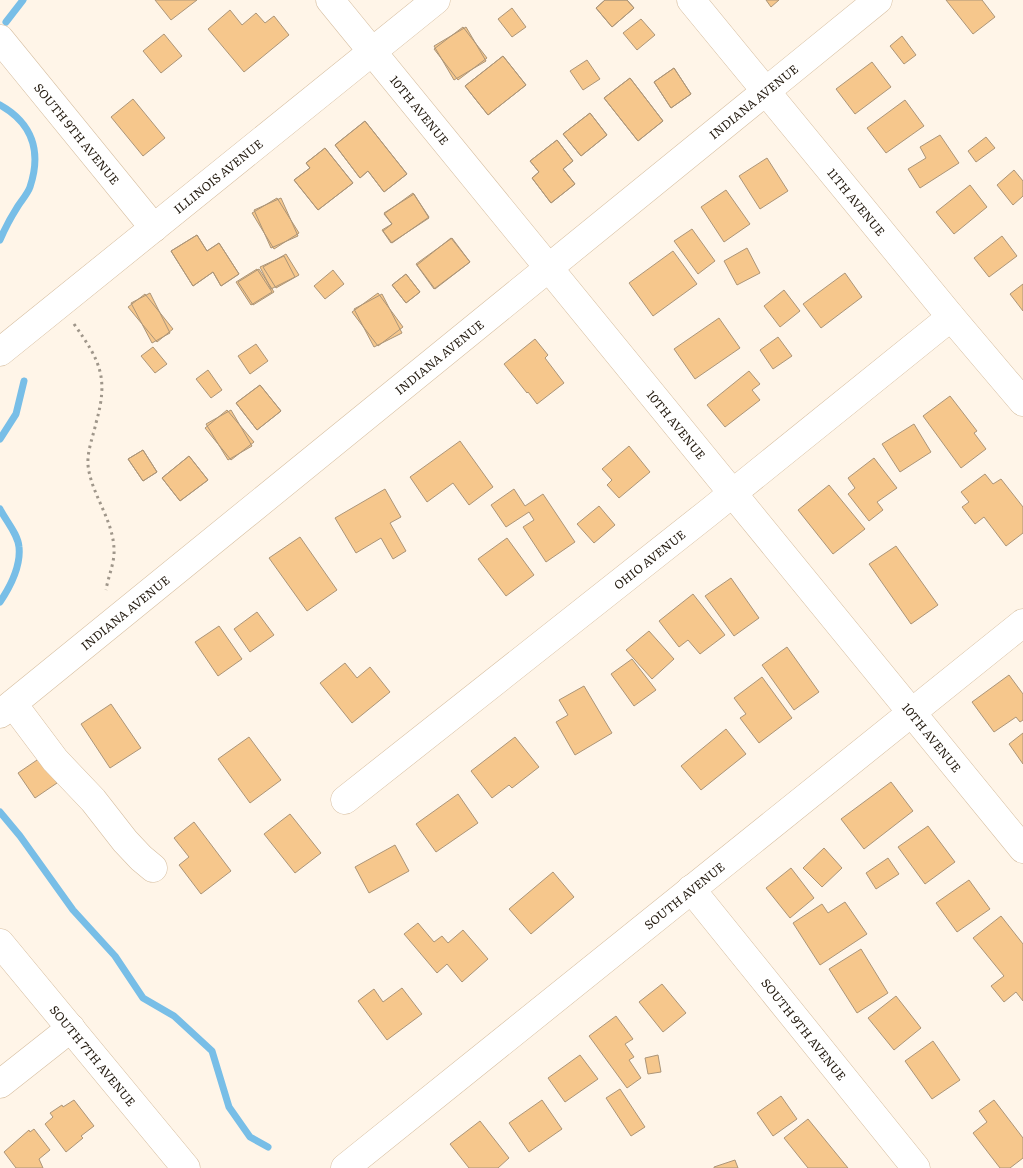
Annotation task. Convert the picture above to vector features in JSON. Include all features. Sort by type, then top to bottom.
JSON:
[{"type":"street","name":"10TH AVENUE","points":[[330,0],[1023,849]]},
{"type":"street","name":"ILLINOIS AVENUE","points":[[0,352],[436,0]]},
{"type":"street","name":"11TH AVENUE","points":[[691,0],[1023,402]]},
{"type":"street","name":"INDIANA AVENUE","points":[[7,709],[878,0]]},
{"type":"street","name":"SOUTH 9TH AVENUE","points":[[0,39],[154,228]]},
{"type":"street","name":"OHIO AVENUE","points":[[346,800],[951,317]]},
{"type":"street","name":"SOUTH AVENUE","points":[[344,1168],[1023,623]]},
{"type":"street","points":[[7,709],[93,800],[125,841],[152,868]]},
{"type":"street","name":"SOUTH 9TH AVENUE","points":[[691,889],[916,1168]]},
{"type":"street","name":"SOUTH 7TH AVENUE","points":[[0,943],[186,1168]]},
{"type":"street","points":[[0,1084],[71,1028]]},
{"type":"path","points":[[72,321],[92,350],[103,383],[88,464],[90,476],[111,528],[114,550],[106,590]]},
{"type":"building","points":[[155,0],[197,0],[171,20]]},
{"type":"building","points":[[605,0],[627,0],[634,8],[612,27],[596,8]]},
{"type":"building","points":[[605,0],[627,0],[634,8],[612,27],[596,8]]},
{"type":"building","points":[[766,0],[779,0],[771,7]]},
{"type":"building","points":[[946,0],[982,0],[995,17],[973,34]]},
{"type":"building","points":[[512,8],[526,27],[512,37],[498,19]]},
{"type":"building","points":[[230,10],[242,25],[256,13],[265,23],[274,16],[289,35],[244,72],[208,29]]},
{"type":"building","points":[[641,19],[655,35],[637,50],[623,33]]},
{"type":"building","points":[[463,27],[487,58],[458,80],[434,49]]},
{"type":"building","points":[[466,27],[486,61],[454,80],[434,46]]},
{"type":"building","points":[[164,34],[182,56],[161,73],[143,51]]},
{"type":"building","points":[[902,36],[916,55],[904,64],[890,46]]},
{"type":"building","points":[[503,56],[526,85],[488,115],[465,86]]},
{"type":"building","points":[[503,56],[526,85],[488,115],[465,86]]},
{"type":"building","points":[[587,60],[600,79],[583,90],[570,71]]},
{"type":"building","points":[[872,62],[891,87],[855,114],[836,89]]},
{"type":"building","points":[[674,68],[691,94],[671,108],[654,82]]},
{"type":"building","points":[[674,68],[691,94],[671,108],[654,82]]},
{"type":"building","points":[[630,78],[663,121],[638,141],[604,98]]},
{"type":"building","points":[[630,78],[663,121],[638,141],[604,98]]},
{"type":"building","points":[[133,99],[165,138],[143,156],[111,117]]},
{"type":"building","points":[[905,100],[924,126],[886,153],[867,128]]},
{"type":"building","points":[[590,113],[607,135],[581,156],[563,134]]},
{"type":"building","points":[[590,113],[607,135],[581,156],[563,134]]},
{"type":"building","points":[[365,121],[407,174],[384,192],[368,171],[360,178],[335,145]]},
{"type":"building","points":[[365,121],[407,174],[384,192],[368,171],[360,178],[335,145]]},
{"type":"building","points":[[940,135],[959,163],[920,188],[908,169],[926,158],[920,147]]},
{"type":"building","points":[[986,137],[995,148],[976,162],[968,151]]},
{"type":"building","points":[[557,140],[573,161],[563,169],[575,184],[551,203],[532,178],[539,172],[530,161]]},
{"type":"building","points":[[557,140],[573,161],[563,169],[575,184],[551,203],[532,178],[539,172],[530,161]]},
{"type":"building","points":[[325,148],[353,183],[318,210],[294,180],[310,168],[306,163]]},
{"type":"building","points":[[325,148],[353,183],[318,210],[294,180],[310,168],[306,163]]},
{"type":"building","points":[[767,158],[788,191],[760,209],[739,176]]},
{"type":"building","points":[[1014,170],[1023,181],[1023,196],[1013,205],[997,185]]},
{"type":"building","points":[[970,185],[987,207],[954,234],[936,212]]},
{"type":"building","points":[[726,190],[750,224],[724,242],[701,207]]},
{"type":"building","points":[[413,193],[429,217],[392,243],[383,231],[392,224],[384,214]]},
{"type":"building","points":[[414,194],[429,218],[391,243],[382,230],[392,224],[384,213]]},
{"type":"building","points":[[277,198],[299,233],[274,249],[252,213]]},
{"type":"building","points":[[281,198],[298,236],[271,248],[254,210]]},
{"type":"building","points":[[692,229],[715,261],[698,274],[674,241]]},
{"type":"building","points":[[197,235],[207,251],[219,243],[239,274],[221,286],[213,272],[193,286],[171,251]]},
{"type":"building","points":[[197,235],[207,251],[219,243],[239,274],[221,286],[213,272],[193,286],[171,251]]},
{"type":"building","points":[[1002,236],[1017,256],[989,277],[974,258]]},
{"type":"building","points":[[451,238],[470,262],[435,289],[417,265]]},
{"type":"building","points":[[452,238],[470,262],[434,289],[416,264]]},
{"type":"building","points":[[747,248],[760,273],[737,285],[724,261]]},
{"type":"building","points":[[673,251],[697,284],[653,316],[629,283]]},
{"type":"building","points":[[286,254],[299,275],[276,288],[263,267]]},
{"type":"building","points":[[284,256],[295,277],[271,289],[260,267]]},
{"type":"building","points":[[257,269],[272,292],[251,305],[236,282]]},
{"type":"building","points":[[259,269],[274,292],[253,305],[238,282]]},
{"type":"building","points":[[333,270],[344,284],[325,299],[314,286]]},
{"type":"building","points":[[845,273],[862,297],[821,328],[803,304]]},
{"type":"building","points":[[406,274],[420,292],[406,303],[392,285]]},
{"type":"building","points":[[406,274],[420,292],[406,303],[392,285]]},
{"type":"building","points":[[1023,284],[1023,311],[1010,294]]},
{"type":"building","points":[[784,290],[800,311],[780,327],[764,306]]},
{"type":"building","points":[[150,293],[170,333],[152,343],[131,303]]},
{"type":"building","points":[[378,293],[403,327],[378,346],[352,312]]},
{"type":"building","points":[[145,294],[173,329],[157,342],[128,307]]},
{"type":"building","points":[[382,294],[402,333],[374,347],[354,309]]},
{"type":"building","points":[[719,318],[740,348],[695,379],[674,349]]},
{"type":"building","points":[[778,337],[792,356],[773,369],[760,350]]},
{"type":"building","points":[[535,339],[548,355],[545,358],[564,383],[537,404],[504,364]]},
{"type":"building","points":[[256,344],[268,361],[250,374],[238,356]]},
{"type":"building","points":[[153,347],[167,364],[155,373],[141,356]]},
{"type":"building","points":[[208,370],[222,390],[211,398],[196,379]]},
{"type":"building","points":[[749,371],[760,384],[752,390],[760,400],[725,427],[707,405]]},
{"type":"building","points":[[260,385],[281,411],[257,430],[236,403]]},
{"type":"building","points":[[260,385],[281,411],[257,430],[236,403]]},
{"type":"building","points":[[950,396],[977,431],[974,433],[986,449],[961,468],[923,416]]},
{"type":"building","points":[[227,410],[254,442],[231,460],[205,428]]},
{"type":"building","points":[[231,410],[252,446],[228,460],[206,424]]},
{"type":"building","points":[[914,424],[931,452],[900,472],[882,444]]},
{"type":"building","points":[[460,441],[493,487],[469,505],[453,483],[427,502],[410,477]]},
{"type":"building","points":[[629,446],[650,472],[619,498],[607,485],[612,480],[602,469]]},
{"type":"building","points":[[143,450],[157,472],[143,481],[128,459]]},
{"type":"building","points":[[143,450],[157,472],[143,481],[128,459]]},
{"type":"building","points":[[189,456],[208,480],[180,501],[162,478]]},
{"type":"building","points":[[189,456],[208,480],[180,501],[162,478]]},
{"type":"building","points":[[874,458],[897,488],[877,502],[883,510],[869,521],[848,494],[855,488],[848,478]]},
{"type":"building","points":[[985,474],[993,484],[1001,479],[1023,507],[1023,533],[1006,546],[984,517],[975,524],[962,507],[969,502],[961,492]]},
{"type":"building","points":[[829,485],[865,529],[833,554],[798,510]]},
{"type":"building","points":[[385,489],[401,517],[390,523],[406,551],[393,559],[381,538],[356,553],[335,518]]},
{"type":"building","points":[[514,489],[525,506],[543,494],[575,542],[546,562],[523,527],[534,520],[529,512],[506,527],[491,505]]},
{"type":"building","points":[[599,506],[615,525],[594,543],[577,524]]},
{"type":"building","points":[[300,537],[337,590],[307,611],[269,558]]},
{"type":"building","points":[[507,538],[534,575],[506,596],[478,559]]},
{"type":"building","points":[[896,546],[938,605],[911,624],[869,564]]},
{"type":"building","points":[[731,578],[759,618],[734,636],[705,596]]},
{"type":"building","points":[[693,594],[725,635],[700,654],[688,640],[679,647],[659,621]]},
{"type":"building","points":[[257,612],[274,635],[250,652],[234,629]]},
{"type":"building","points":[[219,626],[242,659],[218,676],[195,642]]},
{"type":"building","points":[[649,631],[674,659],[652,679],[626,650]]},
{"type":"building","points":[[787,647],[819,692],[794,710],[762,665]]},
{"type":"building","points":[[632,659],[656,690],[634,706],[611,674]]},
{"type":"building","points":[[345,663],[357,678],[370,667],[390,692],[352,723],[320,683]]},
{"type":"building","points":[[1009,675],[1023,694],[1023,720],[1020,722],[1016,717],[994,732],[972,702]]},
{"type":"building","points":[[762,677],[792,718],[759,743],[740,718],[746,714],[734,698]]},
{"type":"building","points":[[584,686],[612,733],[575,755],[556,722],[568,715],[559,700]]},
{"type":"building","points":[[111,704],[141,748],[110,768],[81,724]]},
{"type":"building","points":[[726,729],[746,754],[701,790],[681,766]]},
{"type":"building","points":[[1023,733],[1023,764],[1009,744]]},
{"type":"building","points":[[249,737],[281,780],[250,803],[218,759]]},
{"type":"building","points":[[515,737],[539,767],[512,788],[509,785],[492,798],[471,771]]},
{"type":"building","points":[[40,758],[57,783],[35,798],[18,773]]},
{"type":"building","points":[[891,782],[913,811],[864,849],[841,819]]},
{"type":"building","points":[[458,794],[478,823],[436,852],[416,824]]},
{"type":"building","points":[[290,814],[321,853],[295,873],[264,834]]},
{"type":"building","points":[[194,822],[231,871],[201,894],[179,865],[189,857],[174,838]]},
{"type":"building","points":[[928,826],[955,862],[925,884],[898,847]]},
{"type":"building","points":[[395,845],[409,871],[369,893],[355,867]]},
{"type":"building","points":[[824,848],[842,868],[822,887],[803,868]]},
{"type":"building","points":[[888,858],[899,874],[876,889],[866,873]]},
{"type":"building","points":[[791,868],[814,898],[790,918],[766,888]]},
{"type":"building","points":[[553,872],[574,897],[531,934],[509,909]]},
{"type":"building","points":[[969,880],[990,909],[957,932],[936,903]]},
{"type":"building","points":[[845,902],[867,934],[820,965],[793,923],[822,904],[828,913]]},
{"type":"building","points":[[1001,916],[1023,944],[1023,1001],[1016,992],[1004,1002],[991,986],[1004,976],[973,938]]},
{"type":"building","points":[[418,923],[434,942],[442,936],[448,943],[463,930],[488,959],[462,982],[447,964],[437,973],[404,934]]},
{"type":"building","points":[[861,949],[888,993],[857,1013],[829,969]]},
{"type":"building","points":[[662,984],[686,1013],[663,1032],[639,1002]]},
{"type":"building","points":[[402,988],[422,1014],[387,1040],[358,1001],[374,989],[383,1002]]},
{"type":"building","points":[[896,996],[921,1028],[894,1050],[868,1018]]},
{"type":"building","points":[[616,1016],[633,1039],[625,1044],[634,1057],[629,1060],[641,1078],[627,1088],[589,1036]]},
{"type":"building","points":[[933,1041],[960,1080],[932,1099],[905,1061]]},
{"type":"building","points":[[580,1055],[598,1079],[565,1102],[548,1078]]},
{"type":"building","points":[[658,1055],[661,1072],[648,1074],[645,1058]]},
{"type":"building","points":[[620,1089],[645,1127],[631,1136],[606,1098]]},
{"type":"building","points":[[781,1096],[797,1119],[773,1136],[757,1113]]},
{"type":"building","points":[[74,1100],[94,1126],[81,1136],[83,1138],[66,1152],[45,1124],[53,1117],[50,1113]]},
{"type":"building","points":[[542,1100],[562,1129],[529,1152],[509,1123]]},
{"type":"building","points":[[994,1100],[1023,1138],[1023,1158],[1010,1168],[1000,1168],[973,1133],[987,1122],[979,1111]]},
{"type":"building","points":[[808,1119],[848,1168],[808,1168],[784,1138]]},
{"type":"building","points":[[480,1121],[509,1158],[498,1168],[469,1168],[450,1144]]},
{"type":"building","points":[[34,1129],[50,1150],[39,1159],[43,1168],[16,1168],[4,1152],[29,1130],[30,1132]]},
{"type":"building","points":[[735,1160],[738,1168],[714,1168],[714,1167]]},
{"type":"waterway","points":[[6,22],[23,0]]},
{"type":"waterway","points":[[0,105],[11,112],[27,129],[32,139],[35,162],[29,189],[0,240]]},
{"type":"waterway","points":[[0,439],[16,414],[24,381]]},
{"type":"waterway","points":[[0,509],[16,537],[19,547],[18,562],[14,576],[0,602]]},
{"type":"waterway","points":[[0,812],[20,836],[73,910],[115,956],[143,998],[174,1016],[212,1051],[229,1107],[250,1137],[268,1147]]}]
